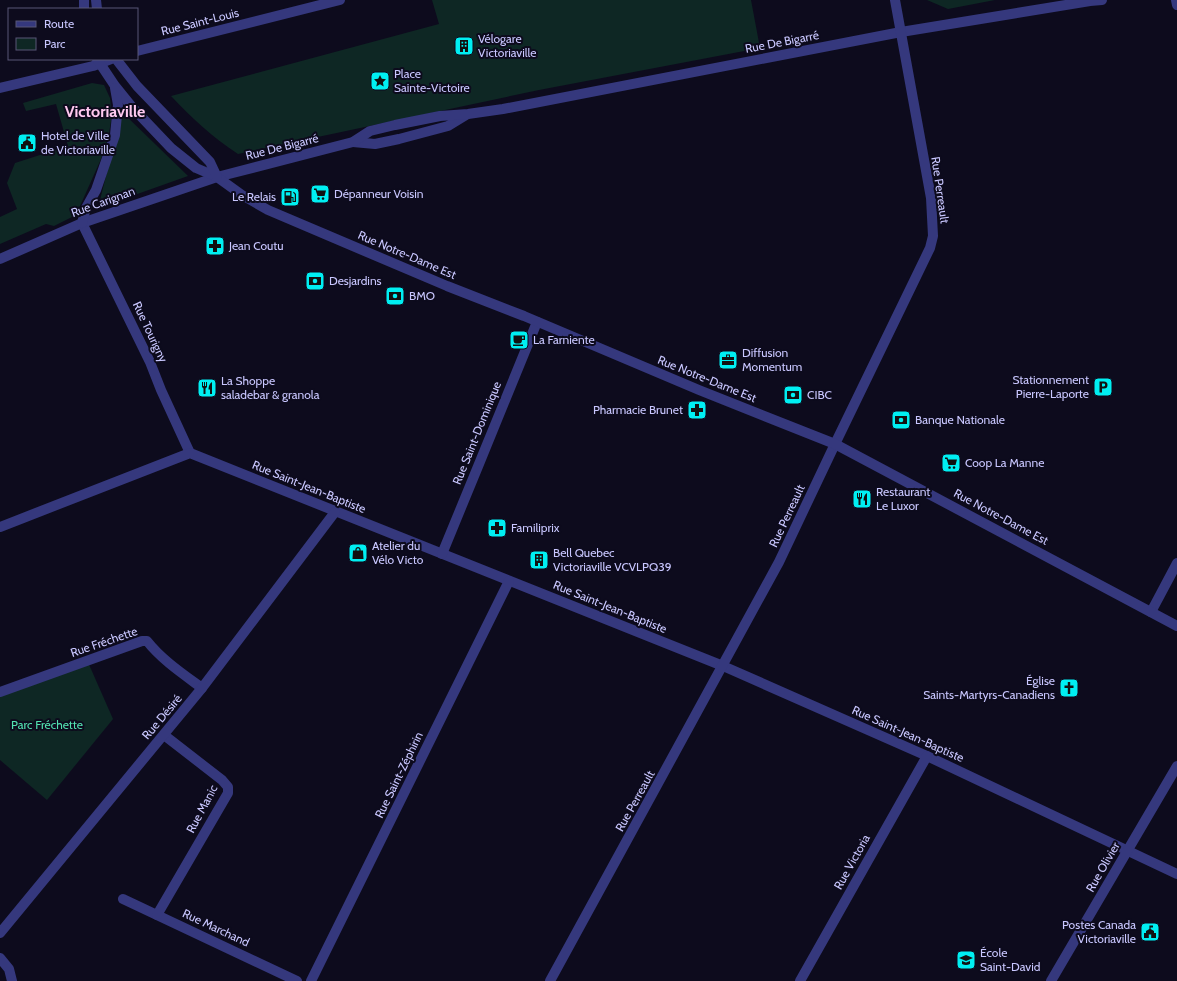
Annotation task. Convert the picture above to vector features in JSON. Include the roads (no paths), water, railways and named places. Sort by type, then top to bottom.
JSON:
[{"type":"street","name":"Rue Saint-Louis","points":[[138,51],[340,0]]},
{"type":"street","name":"Rue Perreault","points":[[550,981],[779,562],[930,248],[932,240],[930,198],[895,0]]},
{"type":"street","name":"Rue De Bigarré","points":[[217,176],[353,142],[370,131],[440,116],[468,114],[540,102],[901,32],[1102,0]]},
{"type":"street","points":[[1176,0],[1177,5]]},
{"type":"street","points":[[117,60],[137,86],[210,162],[217,176]]},
{"type":"street","points":[[0,88],[93,66],[98,61],[132,107],[171,148],[196,168],[217,176]]},
{"type":"street","points":[[82,223],[86,208],[96,190],[115,135],[118,105],[115,86]]},
{"type":"street","name":"Rue De Bigarré","points":[[353,142],[375,144],[399,139],[448,126],[468,114]]},
{"type":"street","name":"Rue Notre-Dame Est","points":[[217,176],[242,196],[268,210],[698,390],[835,444],[1177,626]]},
{"type":"street","name":"Rue Carignan","points":[[0,259],[82,223],[217,176]]},
{"type":"street","name":"Rue Tourigny","points":[[82,223],[150,362],[190,454]]},
{"type":"street","name":"Rue Saint-Dominique","points":[[442,554],[480,464],[536,322]]},
{"type":"street","points":[[0,527],[190,454]]},
{"type":"street","name":"Rue Saint-Jean-Baptiste","points":[[190,454],[723,666],[927,756],[1177,874]]},
{"type":"street","name":"Rue Désiré","points":[[0,933],[202,688],[335,512]]},
{"type":"street","points":[[1151,612],[1177,564]]},
{"type":"street","name":"Rue Saint-Zéphirin","points":[[311,981],[509,581]]},
{"type":"street","name":"Rue Fréchette","points":[[0,692],[142,641],[147,641],[163,658],[202,688]]},
{"type":"street","name":"Rue Manic","points":[[156,915],[228,793],[228,787],[222,780],[164,734]]},
{"type":"street","name":"Rue Victoria","points":[[800,981],[927,756]]},
{"type":"street","name":"Rue Olivier","points":[[1051,981],[1128,852],[1177,766]]},
{"type":"street","name":"Rue Marchand","points":[[123,899],[297,981]]},
{"type":"street","points":[[0,958],[9,969],[12,981]]},
{"type":"place","name":"Vélogare Victoriaville","points":[[464,46]]},
{"type":"place","name":"Place Sainte-Victoire","points":[[380,81]]},
{"type":"place","name":"Hotel de Ville de Victoriaville","points":[[27,143]]},
{"type":"place","name":"Dépanneur Voisin","points":[[320,194]]},
{"type":"place","name":"Le Relais","points":[[290,197]]},
{"type":"place","name":"Jean Coutu","points":[[215,246]]},
{"type":"place","name":"Desjardins","points":[[315,281]]},
{"type":"place","name":"BMO","points":[[395,296]]},
{"type":"place","name":"La Farniente","points":[[519,340]]},
{"type":"place","name":"Diffusion Momentum","points":[[728,360]]},
{"type":"place","name":"Stationnement Pierre-Laporte","points":[[1103,387]]},
{"type":"place","name":"La Shoppe saladebar & granola","points":[[207,388]]},
{"type":"place","name":"CIBC","points":[[793,395]]},
{"type":"place","name":"Pharmacie Brunet","points":[[697,410]]},
{"type":"place","name":"Banque Nationale","points":[[901,420]]},
{"type":"place","name":"Coop La Manne","points":[[951,463]]},
{"type":"place","name":"Restaurant Le Luxor","points":[[862,499]]},
{"type":"place","name":"Familiprix","points":[[497,528]]},
{"type":"place","name":"Atelier du Vélo Victo","points":[[358,553]]},
{"type":"place","name":"Bell Quebec Victoriaville VCVLPQ39","points":[[539,560]]},
{"type":"place","name":"Église Saints-Martyrs-Canadiens","points":[[1069,688]]},
{"type":"place","name":"Postes Canada Victoriaville","points":[[1150,932]]},
{"type":"place","name":"École Saint-David","points":[[966,960]]},
{"type":"district","name":"Victoriaville","points":[[105,111]]},
{"type":"park label","name":"Parc Fréchette","points":[[47,725]]}]
